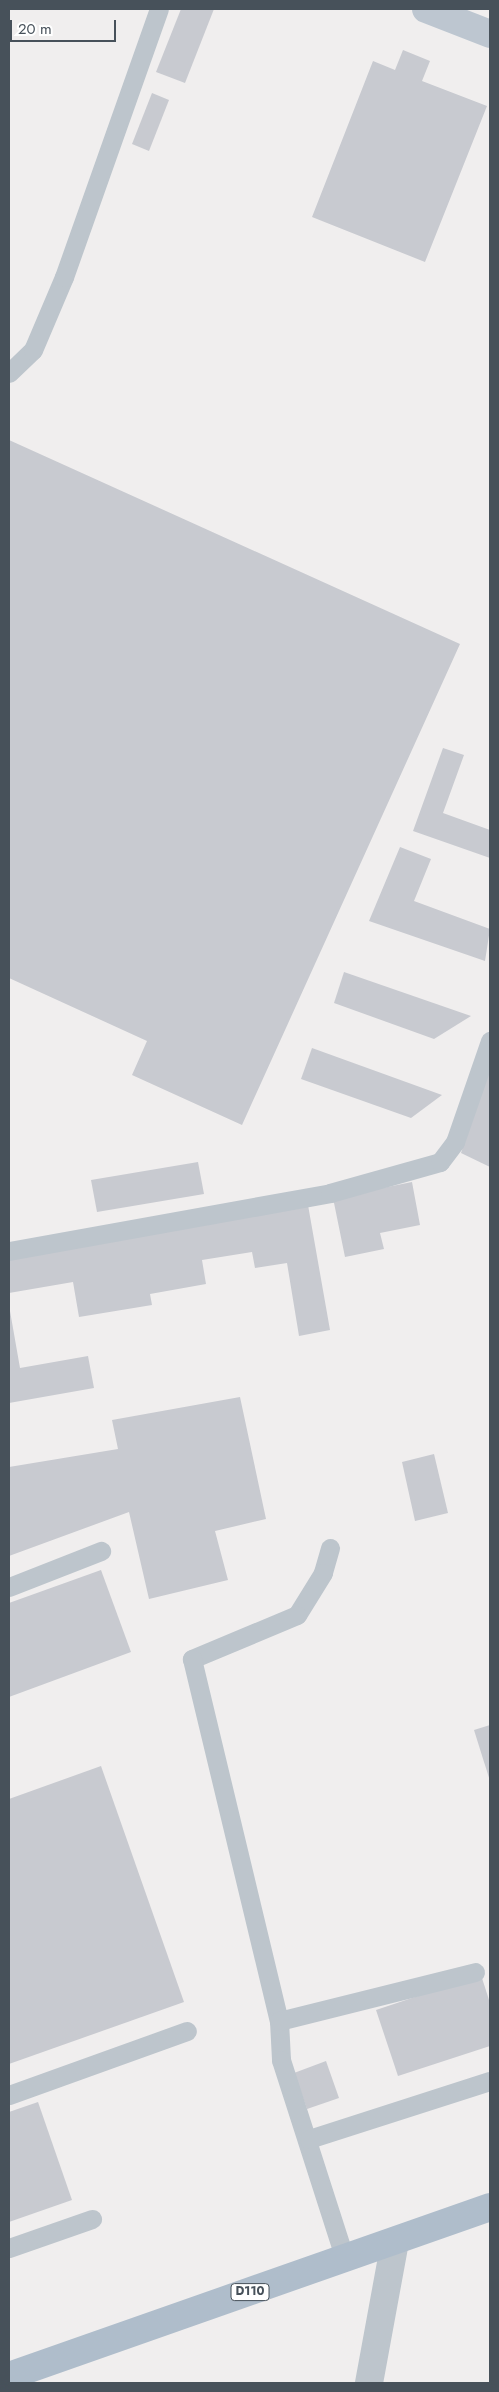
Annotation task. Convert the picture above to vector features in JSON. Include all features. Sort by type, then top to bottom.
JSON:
[{"type":"main road","points":[[432,10],[490,34]]},
{"type":"main road","name":"D110","points":[[9,2376],[490,2207]]},
{"type":"street","points":[[369,2383],[395,2241]]},
{"type":"lane","points":[[9,373],[33,350],[64,277],[159,9]]},
{"type":"lane","points":[[9,1252],[330,1193],[440,1162],[455,1142],[490,1041]]},
{"type":"lane","points":[[330,1548],[324,1573],[297,1614],[192,1659],[279,2021],[281,2060],[309,2139],[345,2259]]},
{"type":"lane","points":[[9,1587],[101,1551]]},
{"type":"lane","points":[[279,2021],[475,1972]]},
{"type":"lane","points":[[9,2095],[187,2031]]},
{"type":"lane","points":[[309,2139],[490,2081]]},
{"type":"lane","points":[[9,2248],[92,2219]]},
{"type":"building","points":[[181,9],[214,9],[185,83],[156,72]]},
{"type":"building","points":[[403,50],[430,61],[422,81],[487,106],[425,262],[312,217],[373,61],[395,70]]},
{"type":"building","points":[[152,93],[169,100],[149,151],[132,144]]},
{"type":"building","points":[[9,440],[460,644],[242,1125],[132,1075],[147,1041],[9,978]]},
{"type":"building","points":[[443,748],[464,755],[443,813],[490,830],[490,858],[413,831]]},
{"type":"building","points":[[400,847],[431,859],[414,901],[490,929],[485,961],[369,921]]},
{"type":"building","points":[[344,972],[471,1016],[434,1039],[334,1003]]},
{"type":"building","points":[[312,1048],[442,1095],[411,1118],[301,1079]]},
{"type":"building","points":[[490,1068],[490,1167],[461,1153]]},
{"type":"building","points":[[198,1162],[204,1194],[97,1212],[91,1180]]},
{"type":"building","points":[[412,1182],[420,1225],[380,1233],[384,1249],[345,1257],[333,1198]]},
{"type":"building","points":[[308,1205],[330,1330],[299,1336],[287,1263],[255,1268],[252,1252],[202,1260],[206,1284],[150,1294],[152,1305],[79,1317],[73,1282],[9,1293],[9,1258]]},
{"type":"building","points":[[10,1311],[20,1368],[88,1356],[94,1388],[9,1403]]},
{"type":"building","points":[[240,1397],[266,1519],[215,1531],[228,1580],[149,1599],[129,1512],[9,1556],[9,1467],[118,1449],[112,1420]]},
{"type":"building","points":[[434,1454],[448,1513],[415,1521],[402,1462]]},
{"type":"building","points":[[101,1570],[131,1652],[9,1697],[9,1603]]},
{"type":"building","points":[[490,1725],[490,1781],[474,1730]]},
{"type":"building","points":[[101,1766],[184,2002],[9,2064],[9,1799]]},
{"type":"building","points":[[481,1975],[490,2003],[490,2046],[398,2076],[376,2010]]},
{"type":"building","points":[[326,2061],[339,2098],[307,2109],[294,2073]]},
{"type":"building","points":[[38,2102],[72,2200],[9,2222],[9,2112]]}]
